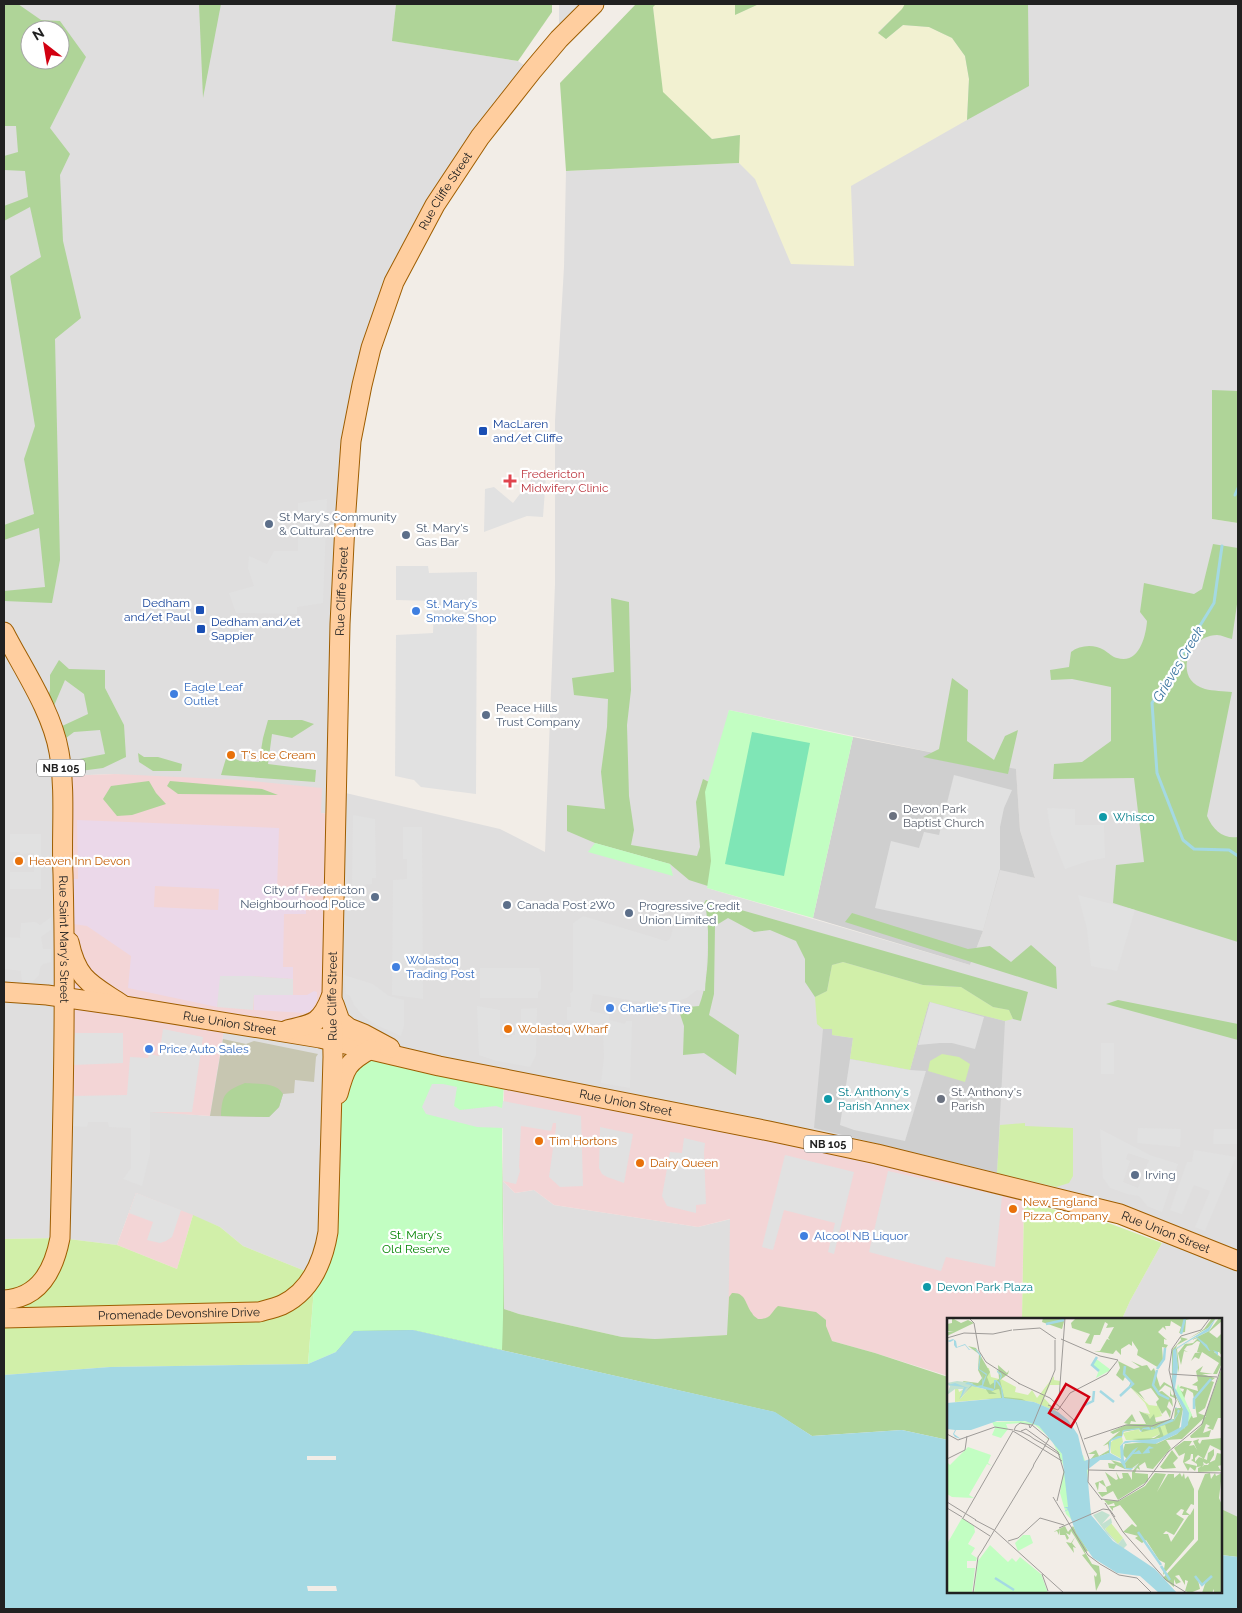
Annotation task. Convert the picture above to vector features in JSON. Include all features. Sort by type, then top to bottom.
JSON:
[{"type":"main road","name":"Rue Cliffe Street","points":[[325,1251],[328,1232],[333,1041],[332,995],[340,624],[351,442],[362,385],[394,282],[435,205],[480,137],[532,71],[559,39],[594,4]]},
{"type":"main road","name":"Rue Saint Mary's Street","points":[[4,632],[43,706],[54,731],[59,752],[64,917],[60,1238],[57,1256],[50,1271],[41,1283],[28,1293],[4,1300]]},
{"type":"main road","points":[[64,917],[72,954],[84,978],[124,1006]]},
{"type":"main road","name":"Rue Union Street","points":[[4,992],[124,1006],[281,1031],[371,1049],[504,1080],[769,1131],[877,1154],[1120,1214],[1238,1261]]},
{"type":"main road","points":[[281,1031],[308,1025],[317,1020],[325,1012],[332,995]]},
{"type":"main road","points":[[332,995],[340,1021],[348,1028],[364,1034],[409,1058]]},
{"type":"main road","points":[[330,1122],[342,1078],[349,1063],[354,1058],[371,1049]]},
{"type":"main road","name":"Promenade Devonshire Drive","points":[[4,1318],[259,1312],[282,1305],[301,1291],[315,1275],[325,1251]]},
{"type":"shaded area","points":[[4,4],[396,4],[393,41],[518,61],[532,71],[435,205],[362,385],[337,791],[500,829],[545,852],[555,584],[555,421],[564,267],[566,171],[739,163],[656,4],[735,4],[735,14],[759,4],[905,4],[903,9],[1028,85],[1028,4],[1238,4],[1238,391],[1212,391],[1212,519],[1238,523],[1238,1532],[1222,1524],[1222,1318],[1122,1318],[1167,1234],[1120,1214],[344,1044],[333,1057],[315,1275],[243,1246],[220,1227],[136,1193],[117,1245],[60,1238],[4,1239]],"holes":[[[729,710],[1016,770],[1020,830],[1035,878],[1000,869],[983,931],[970,965],[707,888]],[[115,774],[321,813],[336,814],[225,1023],[209,1116],[150,1111],[63,1096],[61,776]]]},
{"type":"shaded area","points":[[559,4],[594,4],[559,39]]},
{"type":"shaded area","points":[[656,4],[735,4],[736,14],[759,4],[905,4],[903,9],[878,32],[886,39],[903,25],[929,27],[952,38],[965,56],[969,79],[967,120],[851,186],[854,266],[791,264],[755,179],[739,163],[739,135],[712,139],[662,92],[653,7]]},
{"type":"shaded area","points":[[546,476],[543,517],[527,516],[484,532],[485,489],[494,487],[513,503],[533,477]]},
{"type":"shaded area","points":[[327,499],[323,603],[297,607],[297,614],[236,613],[229,593],[254,586],[248,568],[249,556],[267,564],[274,551],[298,551],[298,503]]},
{"type":"shaded area","points":[[396,566],[428,566],[429,573],[477,572],[476,794],[421,787],[414,780],[395,776],[396,635],[433,633],[434,601],[396,600]]},
{"type":"shaded area","points":[[853,737],[1016,769],[1020,830],[1035,878],[1000,870],[983,931],[970,965],[813,918]]},
{"type":"shaded area","points":[[115,774],[242,780],[322,788],[321,813],[336,814],[332,995],[308,1025],[225,1023],[210,1116],[151,1112],[63,1096],[61,776]]},
{"type":"shaded area","points":[[954,775],[1012,790],[1004,808],[1000,827],[1000,869],[983,931],[875,908],[891,841],[919,848],[924,832],[939,835]]},
{"type":"shaded area","points":[[1047,808],[1075,809],[1075,825],[1104,825],[1105,858],[1088,861],[1065,869],[1051,834]]},
{"type":"shaded area","points":[[353,815],[375,819],[376,878],[372,878],[372,884],[352,886]]},
{"type":"shaded area","points":[[77,820],[279,828],[277,890],[305,891],[306,914],[284,914],[283,967],[293,967],[293,979],[251,976],[221,977],[217,1007],[128,988],[131,956],[87,926],[73,924],[71,879],[78,879]],"holes":[[[155,886],[219,889],[218,910],[154,907]]]},
{"type":"shaded area","points":[[403,827],[422,827],[423,999],[392,995],[393,880],[407,879],[407,859],[403,859]]},
{"type":"shaded area","points":[[10,834],[41,834],[41,889],[10,889],[10,872],[34,872],[34,853],[20,854],[20,852],[10,852]]},
{"type":"shaded area","points":[[1078,895],[1135,910],[1117,971],[1091,966],[1087,929]]},
{"type":"shaded area","points":[[680,900],[700,906],[706,910],[708,932],[705,991],[697,990],[687,998],[680,1000],[678,1008],[593,994],[590,1011],[609,1015],[609,1020],[625,1024],[626,1021],[632,1021],[630,1088],[601,1083],[604,1057],[603,1032],[598,1025],[567,1020],[567,1007],[571,1007],[570,993],[573,991],[573,923],[583,916],[666,941],[670,939],[677,913],[675,910]]},
{"type":"shaded area","points":[[51,917],[51,930],[41,937],[43,949],[51,949],[51,962],[43,964],[39,975],[33,982],[22,982],[21,971],[4,969],[4,937],[20,938],[21,923],[36,922],[40,925]]},
{"type":"shaded area","points":[[480,968],[539,968],[541,989],[538,992],[538,998],[480,998]]},
{"type":"shaded area","points":[[344,975],[373,984],[389,996],[404,1000],[404,1026],[401,1036],[376,1025],[363,1016],[354,1005],[350,996],[346,994]]},
{"type":"shaded area","points":[[220,976],[293,979],[293,995],[254,995],[253,1010],[217,1007]]},
{"type":"shaded area","points":[[314,991],[317,992],[317,1000],[311,1011],[305,1013],[254,1010],[254,995],[307,995]]},
{"type":"shaded area","points":[[929,1001],[1005,1021],[997,1173],[814,1128],[823,1029],[832,1029],[832,1035],[853,1038],[850,1059],[910,1070]]},
{"type":"shaded area","points":[[930,1002],[984,1017],[975,1049],[952,1043],[918,1045]]},
{"type":"shaded area","points":[[477,1006],[500,1010],[500,1035],[503,1035],[503,1038],[515,1035],[515,1023],[521,1022],[521,1009],[537,1008],[536,1055],[530,1067],[497,1061],[479,1055]]},
{"type":"shaded area","points":[[163,1029],[203,1037],[192,1112],[150,1112],[150,1153],[142,1186],[123,1179],[131,1168],[131,1128],[109,1127],[108,1122],[88,1122],[87,1127],[71,1126],[72,1096],[127,1095],[130,1057],[148,1058],[149,1054],[159,1056]]},
{"type":"shaded area","points":[[75,1033],[123,1033],[123,1063],[73,1065]]},
{"type":"shaded area","points":[[223,1039],[246,1044],[254,1041],[318,1054],[316,1057],[314,1082],[295,1080],[294,1093],[283,1094],[279,1107],[269,1117],[210,1116]]},
{"type":"shaded area","points":[[1101,1043],[1114,1043],[1114,1074],[1101,1074]]},
{"type":"shaded area","points":[[850,1059],[910,1070],[926,1071],[905,1141],[854,1130],[840,1125]]},
{"type":"shaded area","name":"Devon Park Plaza","points":[[504,1080],[1024,1190],[1022,1318],[947,1318],[947,1376],[832,1341],[728,1335],[730,1219],[698,1227],[554,1205],[534,1190],[515,1193],[503,1181]]},
{"type":"shaded area","points":[[432,1084],[457,1087],[454,1106],[460,1110],[496,1106],[502,1108],[503,1101],[581,1116],[583,1186],[560,1187],[549,1177],[556,1123],[553,1123],[551,1131],[521,1126],[520,1171],[516,1184],[503,1181],[503,1128],[477,1127],[426,1114],[422,1107]]},
{"type":"shaded area","points":[[600,1127],[633,1134],[624,1183],[602,1174],[599,1168]]},
{"type":"shaded area","points":[[1138,1128],[1181,1129],[1180,1147],[1137,1143]]},
{"type":"shaded area","points":[[1100,1129],[1150,1155],[1178,1164],[1162,1212],[1147,1206],[1139,1196],[1110,1188],[1103,1178]],"holes":[[[1128,1153],[1149,1160],[1138,1188],[1123,1182],[1130,1161],[1126,1159]]]},
{"type":"shaded area","points":[[1214,1129],[1238,1129],[1238,1144],[1213,1144]]},
{"type":"shaded area","points":[[684,1138],[705,1143],[706,1204],[696,1205],[696,1213],[667,1206],[662,1196],[670,1152],[682,1153]]},
{"type":"shaded area","points":[[1194,1150],[1236,1157],[1205,1231],[1195,1227],[1210,1191],[1194,1185],[1182,1214],[1170,1210],[1187,1162],[1192,1162]]},
{"type":"shaded area","points":[[785,1155],[854,1172],[834,1254],[828,1252],[835,1223],[784,1210],[773,1250],[762,1247]]},
{"type":"shaded area","points":[[888,1171],[1002,1196],[995,1267],[946,1257],[941,1271],[869,1252]]},
{"type":"shaded area","points":[[503,1181],[515,1193],[534,1190],[554,1205],[698,1227],[731,1219],[728,1335],[655,1339],[622,1337],[504,1309]]},
{"type":"shaded area","points":[[136,1193],[193,1215],[177,1269],[117,1245]]},
{"type":"shaded area","points":[[136,1193],[181,1210],[172,1237],[160,1243],[147,1240],[153,1222],[129,1213]]},
{"type":"green space","points":[[4,4],[18,4],[41,20],[20,20],[20,70],[70,70],[70,35],[86,57],[50,128],[70,154],[60,175],[63,241],[81,318],[55,339],[60,560],[52,603],[4,601],[4,591],[45,587],[39,528],[4,540],[4,525],[34,514],[24,459],[35,426],[10,276],[41,257],[30,207],[4,221],[4,206],[28,197],[25,171],[4,170],[4,156],[18,152],[16,126],[4,126]]},
{"type":"green space","points":[[199,4],[221,4],[203,98]]},
{"type":"green space","points":[[396,4],[552,4],[552,12],[518,61],[392,41]]},
{"type":"green space","points":[[636,4],[656,4],[653,7],[663,92],[712,139],[740,135],[739,163],[566,171],[560,83]]},
{"type":"green space","points":[[735,4],[759,4],[735,15]]},
{"type":"green space","points":[[905,4],[1028,4],[1029,86],[967,120],[969,79],[965,56],[952,38],[929,27],[903,25],[886,39],[878,33]]},
{"type":"green space","points":[[1212,390],[1238,391],[1238,523],[1212,519]]},
{"type":"green space","points":[[1213,544],[1238,548],[1238,597],[1232,639],[1217,635],[1207,637],[1198,642],[1188,659],[1187,668],[1189,677],[1195,684],[1205,689],[1232,692],[1207,816],[1219,833],[1228,837],[1238,837],[1238,942],[1113,903],[1116,865],[1144,862],[1134,778],[1053,779],[1054,764],[1082,762],[1111,741],[1111,687],[1072,679],[1051,680],[1050,670],[1069,667],[1071,652],[1083,647],[1092,646],[1100,648],[1117,658],[1125,659],[1131,657],[1140,648],[1146,627],[1147,621],[1140,612],[1144,583],[1194,594],[1202,589]]},
{"type":"green space","points":[[611,598],[629,602],[631,690],[627,725],[629,796],[634,830],[631,845],[697,856],[700,847],[696,802],[703,779],[711,783],[711,887],[689,880],[670,864],[595,843],[567,831],[567,805],[605,809],[601,772],[607,727],[608,699],[574,695],[572,678],[614,672]]},
{"type":"green space","points":[[59,660],[69,669],[105,670],[105,688],[124,725],[126,757],[103,768],[80,771],[74,760],[105,754],[100,730],[74,732],[66,738],[60,727],[88,714],[84,694],[65,680],[53,708],[48,697],[50,675]]},
{"type":"green space","points":[[952,678],[968,690],[967,741],[994,760],[1005,736],[1018,730],[1008,774],[923,757],[939,749]]},
{"type":"green space","points":[[729,710],[853,737],[813,918],[707,888],[711,861],[705,792]]},
{"type":"green space","points":[[268,720],[302,720],[314,724],[292,738],[272,734],[268,764],[316,770],[315,782],[221,775],[227,755],[240,761],[259,762]]},
{"type":"green space","points":[[752,732],[810,743],[784,876],[725,864]]},
{"type":"green space","points":[[138,753],[144,757],[158,757],[182,764],[181,771],[153,771],[139,762]]},
{"type":"green space","points":[[149,781],[156,793],[166,804],[132,815],[117,816],[103,799],[111,786]]},
{"type":"green space","points":[[170,781],[262,789],[278,795],[178,794],[167,786]]},
{"type":"green space","points":[[595,843],[670,864],[673,876],[588,852]]},
{"type":"green space","points":[[706,900],[1028,992],[1021,1021],[1013,1019],[1009,1010],[993,1007],[961,987],[923,985],[843,962],[832,965],[827,991],[815,997],[805,982],[805,959],[796,941],[770,930],[754,932],[728,918],[715,926],[714,994],[709,1015],[739,1035],[736,1075],[704,1053],[683,1055],[684,1026],[678,1008],[699,1006],[703,995],[708,959],[706,910],[710,908],[703,905]]},
{"type":"green space","points":[[852,913],[968,949],[990,946],[1011,962],[1031,945],[1056,967],[1057,989],[845,922]]},
{"type":"green space","points":[[843,962],[923,985],[961,987],[993,1007],[1009,1010],[1013,1019],[1005,1021],[929,1002],[910,1070],[850,1059],[853,1038],[832,1035],[832,1029],[823,1029],[817,1024],[815,997],[827,991],[832,965]]},
{"type":"green space","points":[[1118,1000],[1238,1024],[1238,1040],[1106,1004]]},
{"type":"green space","name":"St. Mary's Old Reserve","points":[[371,1049],[504,1080],[502,1350],[413,1330],[354,1331],[336,1352],[308,1364],[315,1275],[342,1078]]},
{"type":"green space","points":[[942,1054],[959,1057],[970,1064],[965,1082],[928,1071],[930,1061]]},
{"type":"green space","points":[[245,1083],[276,1087],[283,1094],[279,1107],[269,1117],[221,1116],[222,1103],[226,1094],[233,1088]]},
{"type":"green space","points":[[1025,1123],[1025,1126],[1073,1128],[1073,1176],[1069,1183],[1056,1187],[997,1173],[1000,1125]]},
{"type":"green space","points":[[502,1149],[504,1309],[622,1337],[655,1339],[727,1335],[729,1297],[732,1293],[740,1294],[745,1299],[752,1314],[758,1319],[768,1317],[778,1306],[816,1312],[826,1320],[826,1326],[832,1341],[947,1377],[947,1440],[902,1430],[812,1436],[774,1412],[413,1330],[336,1352]]},
{"type":"green space","points":[[1024,1202],[1111,1224],[1162,1243],[1122,1318],[1022,1318]]},
{"type":"green space","points":[[193,1215],[220,1227],[243,1246],[315,1275],[308,1364],[110,1367],[4,1375],[4,1239],[60,1238],[117,1245],[177,1269]]},
{"type":"green space","points":[[1222,1509],[1238,1517],[1238,1557],[1222,1555]]},
{"type":"water","points":[[413,1330],[775,1412],[812,1436],[902,1430],[947,1440],[947,1593],[1222,1593],[1222,1555],[1238,1557],[1238,1609],[4,1609],[4,1375],[110,1367],[308,1364],[336,1352],[354,1331]],"holes":[[[307,1456],[336,1456],[336,1460],[307,1460]],[[307,1586],[336,1586],[337,1591],[308,1591]]]},
{"type":"waterway","name":"Grieves Creek","points":[[1235,495],[1238,488]]},
{"type":"waterway","name":"Grieves Creek","points":[[1222,546],[1214,603],[1152,703],[1157,773],[1183,840],[1194,849],[1229,850],[1238,856]]},
{"type":"place","name":"MacLaren and/et Cliffe","points":[[483,431]]},
{"type":"place","name":"Fredericton Midwifery Clinic","points":[[510,481]]},
{"type":"place","name":"St Mary's Community & Cultural Centre","points":[[269,524]]},
{"type":"place","name":"St. Mary's Gas Bar","points":[[406,535]]},
{"type":"place","name":"Dedham and/et Paul","points":[[200,610]]},
{"type":"place","name":"St. Mary’s Smoke Shop","points":[[416,611]]},
{"type":"place","name":"Dedham and/et Sappier","points":[[201,629]]},
{"type":"place","name":"Eagle Leaf Outlet","points":[[174,694]]},
{"type":"place","name":"Peace Hills Trust Company","points":[[486,715]]},
{"type":"place","name":"T's Ice Cream","points":[[231,755]]},
{"type":"place","name":"Devon Park Baptist Church","points":[[893,816]]},
{"type":"place","name":"Whisco","points":[[1103,817]]},
{"type":"place","name":"Heaven Inn Devon","points":[[19,861]]},
{"type":"place","name":"City of Fredericton Neighbourhood Police","points":[[375,897]]},
{"type":"place","name":"Canada Post 2W0","points":[[507,905]]},
{"type":"place","name":"Progressive Credit Union Limited","points":[[629,913]]},
{"type":"place","name":"Wolastoq Trading Post","points":[[396,967]]},
{"type":"place","name":"Charlie's Tire","points":[[610,1008]]},
{"type":"place","name":"Wolastoq Wharf","points":[[508,1029]]},
{"type":"place","name":"Price Auto Sales","points":[[149,1049]]},
{"type":"place","name":"St. Anthony's Parish Annex","points":[[828,1099]]},
{"type":"place","name":"St. Anthony's Parish","points":[[941,1099]]},
{"type":"place","name":"Tim Hortons","points":[[539,1141]]},
{"type":"place","name":"Dairy Queen","points":[[640,1163]]},
{"type":"place","name":"Irving","points":[[1135,1175]]},
{"type":"place","name":"New England Pizza Company","points":[[1013,1209]]},
{"type":"place","name":"Alcool NB Liquor","points":[[804,1236]]},
{"type":"place","name":"Devon Park Plaza","points":[[927,1287]]}]
